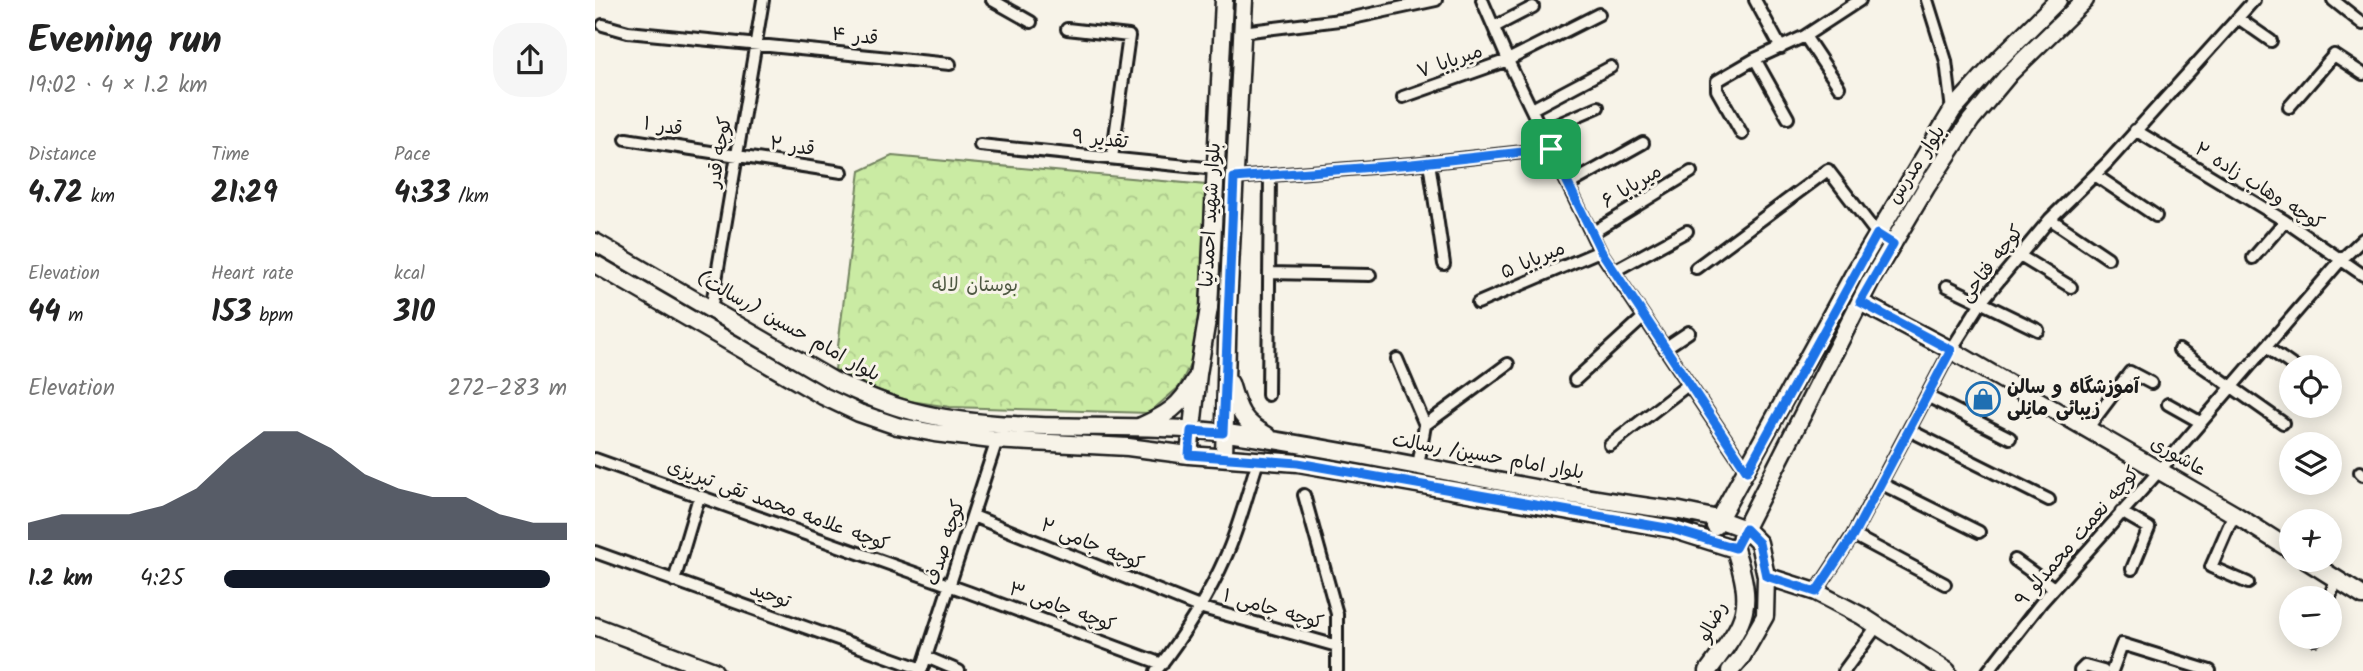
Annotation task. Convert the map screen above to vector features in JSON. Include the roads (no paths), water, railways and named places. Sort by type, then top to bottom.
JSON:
[{"type":"main road","name":"بلوار شهید احمدنیا","points":[[1189,455],[1209,308],[1224,0]]},
{"type":"main road","name":"بلوار شهید احمدنیا","points":[[1224,456],[1234,178],[1244,0]]},
{"type":"main road","name":"بلوار مدرس","points":[[1709,539],[1877,234],[1952,111],[2058,0]]},
{"type":"main road","name":"بلوار مدرس","points":[[1735,548],[1860,302],[1927,186],[1971,120],[2010,73],[2085,0]]},
{"type":"main road","name":"بلوار امام حسین (رسالت)","points":[[595,242],[832,380],[869,398],[903,409],[941,417],[997,423],[1223,433]]},
{"type":"main road","name":"بلوار امام حسین (رسالت)","points":[[595,264],[823,396],[859,413],[897,426],[997,440],[1128,447],[1189,455],[1224,456]]},
{"type":"main road","name":"عاشوری","points":[[1860,302],[1951,350],[2160,470],[2279,542]]},
{"type":"main road","points":[[1135,428],[1168,414],[1187,394],[1198,374]]},
{"type":"main road","points":[[1227,374],[1237,406],[1249,426],[1276,441]]},
{"type":"main road","name":"بلوار امام حسین/ رسالت","points":[[1223,433],[1719,519],[1745,529]]},
{"type":"main road","name":"بلوار امام حسین/ رسالت","points":[[1224,456],[1298,463],[1645,524],[1735,548]]},
{"type":"main road","points":[[1730,671],[1741,658],[1765,616],[1766,576],[1759,543],[1745,529]]},
{"type":"main road","name":"رضالو","points":[[1708,671],[1733,637],[1746,610],[1746,584],[1735,548]]},
{"type":"main road","points":[[2325,572],[2363,596]]},
{"type":"main road","points":[[1766,576],[1816,592],[1877,626],[1945,670]]},
{"type":"main road","points":[[595,626],[714,671]]},
{"type":"street","name":"کوچه قدر","points":[[711,310],[763,0]]},
{"type":"street","points":[[992,0],[1031,22]]},
{"type":"street","points":[[1242,32],[1348,19],[1436,0]]},
{"type":"street","points":[[1482,0],[1508,60],[1601,251],[1747,471]]},
{"type":"street","points":[[1755,0],[1781,48]]},
{"type":"street","points":[[1742,134],[1717,90],[1717,81],[1755,59],[1805,36],[1845,5],[1860,0]]},
{"type":"street","points":[[1927,0],[1946,61],[1952,111]]},
{"type":"street","name":"کوچه فتاحی","points":[[1816,592],[1853,536],[1951,350],[1982,301],[2050,219],[2095,175],[2254,0]]},
{"type":"street","points":[[2333,0],[2363,24]]},
{"type":"street","points":[[1494,27],[1533,7]]},
{"type":"street","name":"میربابا ۷","points":[[1403,97],[1508,60],[1599,15]]},
{"type":"street","points":[[2238,18],[2271,41]]},
{"type":"street","name":"قدر ۴","points":[[603,25],[628,32],[950,64]]},
{"type":"street","points":[[1066,29],[1129,36],[1112,158]]},
{"type":"street","points":[[1805,36],[1839,87]]},
{"type":"street","points":[[2289,107],[2334,55],[2363,74]]},
{"type":"street","points":[[1755,59],[1788,118]]},
{"type":"street","points":[[1532,109],[1611,67]]},
{"type":"street","points":[[1542,131],[1598,107]]},
{"type":"street","name":"کوچه وهاب زاده ۲","points":[[2135,130],[2285,221],[2363,275]]},
{"type":"street","name":"قدر ۱","points":[[626,139],[737,156]]},
{"type":"street","points":[[1569,185],[1643,143]]},
{"type":"street","name":"۹ تقدیر","points":[[980,145],[1216,169]]},
{"type":"street","points":[[1234,178],[1551,149]]},
{"type":"street","name":"قدر ۲","points":[[737,156],[842,172]]},
{"type":"street","points":[[1430,162],[1444,264]]},
{"type":"street","points":[[1696,268],[1828,170],[1877,234],[1893,244]]},
{"type":"street","name":"میربابا ۶","points":[[1592,233],[1691,172]]},
{"type":"street","points":[[1268,395],[1270,175]]},
{"type":"street","points":[[2095,175],[2156,216]]},
{"type":"street","points":[[2050,219],[2108,258]]},
{"type":"street","points":[[2253,258],[2285,221]]},
{"type":"street","points":[[1614,271],[1687,230]]},
{"type":"street","name":"کوچه نعمت محمدلو ۹","points":[[1989,671],[2054,588],[2341,260],[2363,239]]},
{"type":"street","name":"میربابا ۵","points":[[1478,303],[1601,251]]},
{"type":"street","points":[[2020,256],[2071,287]]},
{"type":"street","points":[[1269,273],[1370,275]]},
{"type":"street","points":[[1947,286],[2038,330]]},
{"type":"street","points":[[1575,380],[1644,317]]},
{"type":"street","points":[[1665,348],[1689,332]]},
{"type":"street","points":[[2266,347],[2279,356]]},
{"type":"street","points":[[2179,351],[2283,423]]},
{"type":"street","points":[[1397,359],[1425,425],[1418,466]]},
{"type":"street","points":[[1425,425],[1508,363]]},
{"type":"street","points":[[2087,429],[2130,372],[2151,383]]},
{"type":"street","points":[[1610,445],[1689,384]]},
{"type":"street","points":[[1927,396],[2010,438]]},
{"type":"street","points":[[2168,404],[2200,422]]},
{"type":"street","points":[[1909,430],[2049,500]]},
{"type":"street","name":"کوچه صدف","points":[[926,657],[997,440]]},
{"type":"street","points":[[1159,667],[1179,642],[1206,597],[1227,553],[1259,458]]},
{"type":"street","name":"کوچه علامه محمد تقی تبریزی","points":[[595,459],[951,585]]},
{"type":"street","points":[[1882,484],[1979,532]]},
{"type":"street","points":[[1304,495],[1337,614],[1337,671]]},
{"type":"street","points":[[674,581],[699,497]]},
{"type":"street","points":[[2121,512],[2149,528],[2132,569]]},
{"type":"street","points":[[2234,514],[2211,567],[2248,583]]},
{"type":"street","name":"کوچه جامی ۲","points":[[973,516],[1199,607]]},
{"type":"street","points":[[1853,536],[1945,584]]},
{"type":"street","name":"توحید","points":[[595,552],[922,669],[926,657]]},
{"type":"street","points":[[2015,560],[2054,588]]},
{"type":"street","points":[[2334,586],[2336,579]]},
{"type":"street","name":"کوچه جامی ۳","points":[[951,585],[1159,667]]},
{"type":"street","name":"کوچه جامی ۱","points":[[1199,607],[1337,646]]},
{"type":"street","points":[[1844,671],[1877,626]]},
{"type":"street","points":[[2112,671],[2122,644],[2210,671]]},
{"type":"street","points":[[926,657],[959,671]]},
{"type":"street","points":[[2080,671],[2085,666],[2103,671]]},
{"type":"place","name":"آموزشگاه و سالن زیبائی مانِلی","points":[[1983,399]]},
{"type":"park label","name":"بوستان لاله","points":[[975,286]]}]
